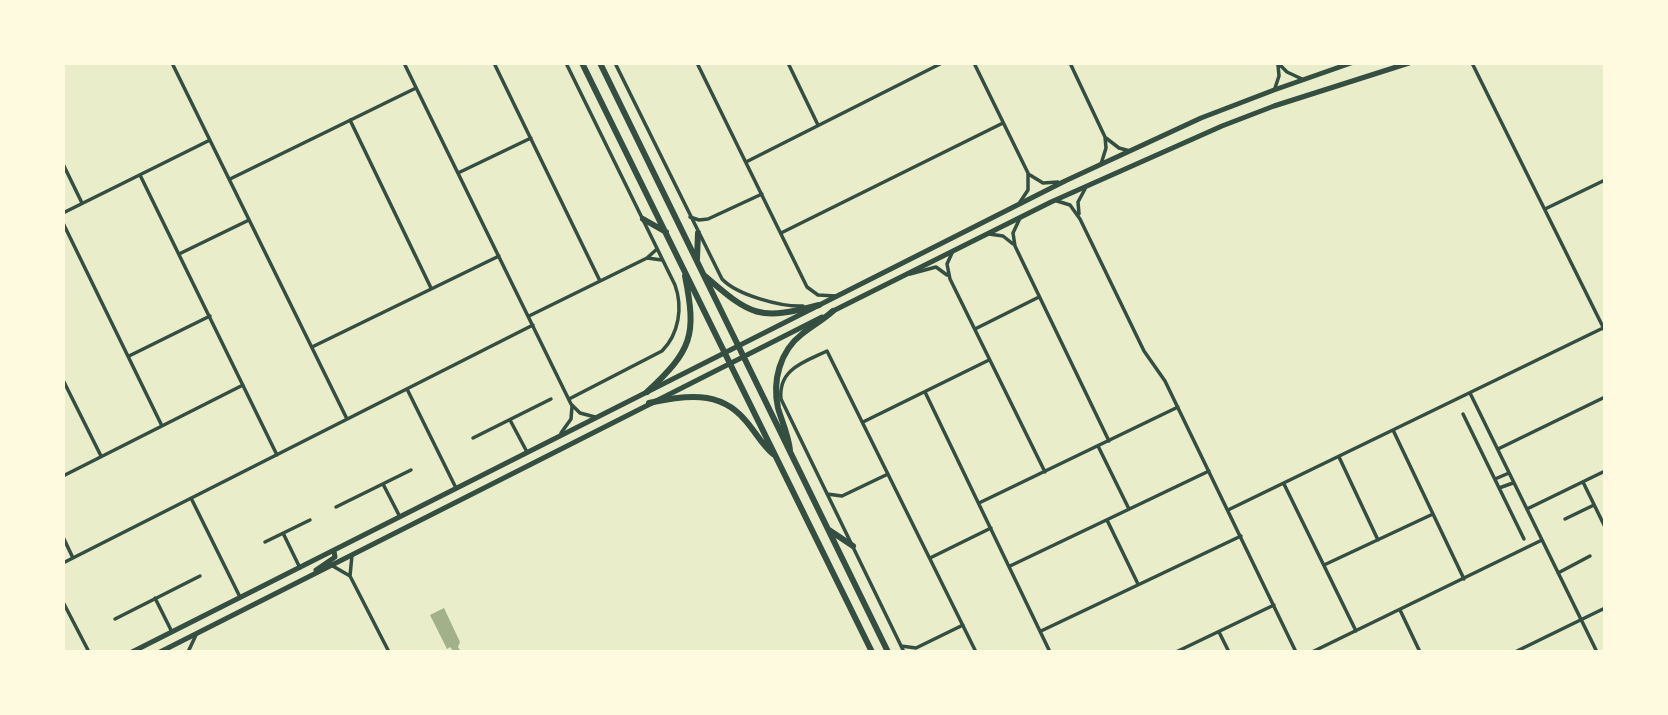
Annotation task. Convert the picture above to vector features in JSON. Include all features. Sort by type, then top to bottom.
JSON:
[{"type":"main road","points":[[582,63],[872,652]]},
{"type":"main road","points":[[600,63],[888,652]]},
{"type":"main road","points":[[132,652],[1065,181],[1201,118],[1351,63]]},
{"type":"main road","points":[[160,652],[649,403],[1089,184],[1273,106],[1409,63]]},
{"type":"main road","points":[[643,219],[666,233]]},
{"type":"main road","points":[[697,261],[698,233]]},
{"type":"main road","points":[[647,392],[675,365],[690,334],[691,312],[683,267]]},
{"type":"main road","points":[[703,274],[732,299],[759,313],[780,314],[819,305]]},
{"type":"main road","points":[[791,455],[787,431],[780,415],[777,374],[790,346],[800,335],[833,311]]},
{"type":"main road","points":[[649,403],[691,396],[716,399],[737,411],[775,456]]},
{"type":"main road","points":[[828,529],[853,546]]},
{"type":"main road","points":[[315,573],[322,564],[335,557],[334,551]]},
{"type":"street","points":[[172,63],[347,419]]},
{"type":"street","points":[[404,63],[570,401],[571,419],[560,435]]},
{"type":"street","points":[[494,63],[600,281]]},
{"type":"street","points":[[566,63],[675,285],[680,301],[678,317],[669,343],[662,351],[570,401]]},
{"type":"street","points":[[615,63],[718,273],[732,287],[790,306],[819,305]]},
{"type":"street","points":[[697,63],[810,291],[818,295],[838,296]]},
{"type":"street","points":[[788,63],[818,125]]},
{"type":"street","points":[[746,162],[942,63]]},
{"type":"street","points":[[974,63],[1028,173],[1028,190],[1016,206]]},
{"type":"street","points":[[1070,63],[1105,136],[1114,145],[1130,150]]},
{"type":"street","points":[[1274,89],[1279,76],[1278,63],[1287,72],[1302,80]]},
{"type":"street","points":[[1228,510],[1604,330],[1472,63]]},
{"type":"street","points":[[229,179],[416,88]]},
{"type":"street","points":[[350,120],[431,289]]},
{"type":"street","points":[[780,233],[1003,122]]},
{"type":"street","points":[[1100,165],[1106,148],[1105,136]]},
{"type":"street","points":[[458,173],[531,138]]},
{"type":"street","points":[[63,212],[210,140]]},
{"type":"street","points":[[63,164],[82,203]]},
{"type":"street","points":[[1028,173],[1042,183],[1065,181]]},
{"type":"street","points":[[140,175],[277,455]]},
{"type":"street","points":[[1545,209],[1605,180]]},
{"type":"street","points":[[1080,219],[1078,202],[1089,184]]},
{"type":"street","points":[[690,217],[708,219],[762,194]]},
{"type":"street","points":[[1051,202],[1068,203],[1080,219],[1144,351],[1163,376],[1296,652]]},
{"type":"street","points":[[1021,217],[1013,230],[1015,246],[1109,441]]},
{"type":"street","points":[[698,233],[708,219]]},
{"type":"street","points":[[179,254],[249,220]]},
{"type":"street","points":[[63,223],[162,426]]},
{"type":"street","points":[[987,233],[1003,236],[1015,246]]},
{"type":"street","points":[[528,316],[647,258],[657,249]]},
{"type":"street","points":[[950,279],[947,264],[953,250]]},
{"type":"street","points":[[312,347],[499,256]]},
{"type":"street","points":[[647,258],[663,261]]},
{"type":"street","points":[[907,274],[936,267],[944,271],[950,279],[1045,472]]},
{"type":"street","points":[[974,329],[1039,297]]},
{"type":"street","points":[[129,356],[210,316]]},
{"type":"street","points":[[63,563],[533,325]]},
{"type":"street","points":[[904,652],[779,395],[788,372],[827,351],[976,652]]},
{"type":"street","points":[[863,422],[989,360]]},
{"type":"street","points":[[63,380],[101,456]]},
{"type":"street","points":[[63,476],[243,386]]},
{"type":"street","points":[[407,389],[456,488]]},
{"type":"street","points":[[925,392],[1051,652]]},
{"type":"street","points":[[1470,393],[1597,652]]},
{"type":"street","points":[[1498,449],[1605,397]]},
{"type":"street","points":[[473,438],[551,399]]},
{"type":"street","points":[[570,401],[586,415],[598,416]]},
{"type":"street","points":[[979,503],[1178,407]]},
{"type":"street","points":[[1463,414],[1524,539]]},
{"type":"street","points":[[510,419],[527,452]]},
{"type":"street","points":[[1393,430],[1464,579]]},
{"type":"street","points":[[1098,446],[1129,509]]},
{"type":"street","points":[[1339,457],[1378,540]]},
{"type":"street","points":[[336,507],[411,470]]},
{"type":"street","points":[[1010,566],[1209,471]]},
{"type":"street","points":[[1527,509],[1605,471]]},
{"type":"street","points":[[1494,479],[1509,473]]},
{"type":"street","points":[[827,494],[842,496],[888,474]]},
{"type":"street","points":[[1499,488],[1514,482]]},
{"type":"street","points":[[1583,482],[1605,527]]},
{"type":"street","points":[[383,484],[400,517]]},
{"type":"street","points":[[1284,484],[1356,631]]},
{"type":"street","points":[[835,509],[842,496]]},
{"type":"street","points":[[191,498],[241,597]]},
{"type":"street","points":[[1564,519],[1594,505]]},
{"type":"street","points":[[1599,516],[1605,513]]},
{"type":"street","points":[[1324,565],[1433,514]]},
{"type":"street","points":[[265,542],[310,520]]},
{"type":"street","points":[[1107,520],[1138,585]]},
{"type":"street","points":[[930,558],[991,528]]},
{"type":"street","points":[[283,533],[300,568]]},
{"type":"street","points":[[1041,631],[1241,536]]},
{"type":"street","points":[[63,537],[73,558]]},
{"type":"street","points":[[1312,652],[1542,541]]},
{"type":"street","points":[[353,553],[351,576],[389,652]]},
{"type":"street","points":[[1558,573],[1590,556]]},
{"type":"street","points":[[330,565],[351,576]]},
{"type":"street","points":[[115,619],[200,576]]},
{"type":"street","points":[[155,598],[172,632]]},
{"type":"street","points":[[63,602],[88,652]]},
{"type":"street","points":[[1176,652],[1274,605]]},
{"type":"street","points":[[1515,652],[1605,608]]},
{"type":"street","points":[[1400,610],[1420,652]]},
{"type":"street","points":[[901,646],[915,650],[963,625]]},
{"type":"street","points":[[1219,631],[1229,652]]},
{"type":"street","points":[[188,652],[197,634]]},
{"type":"shaded area","points":[[444,608],[460,642],[458,647],[461,652],[454,652],[450,647],[447,649],[430,615]]}]
